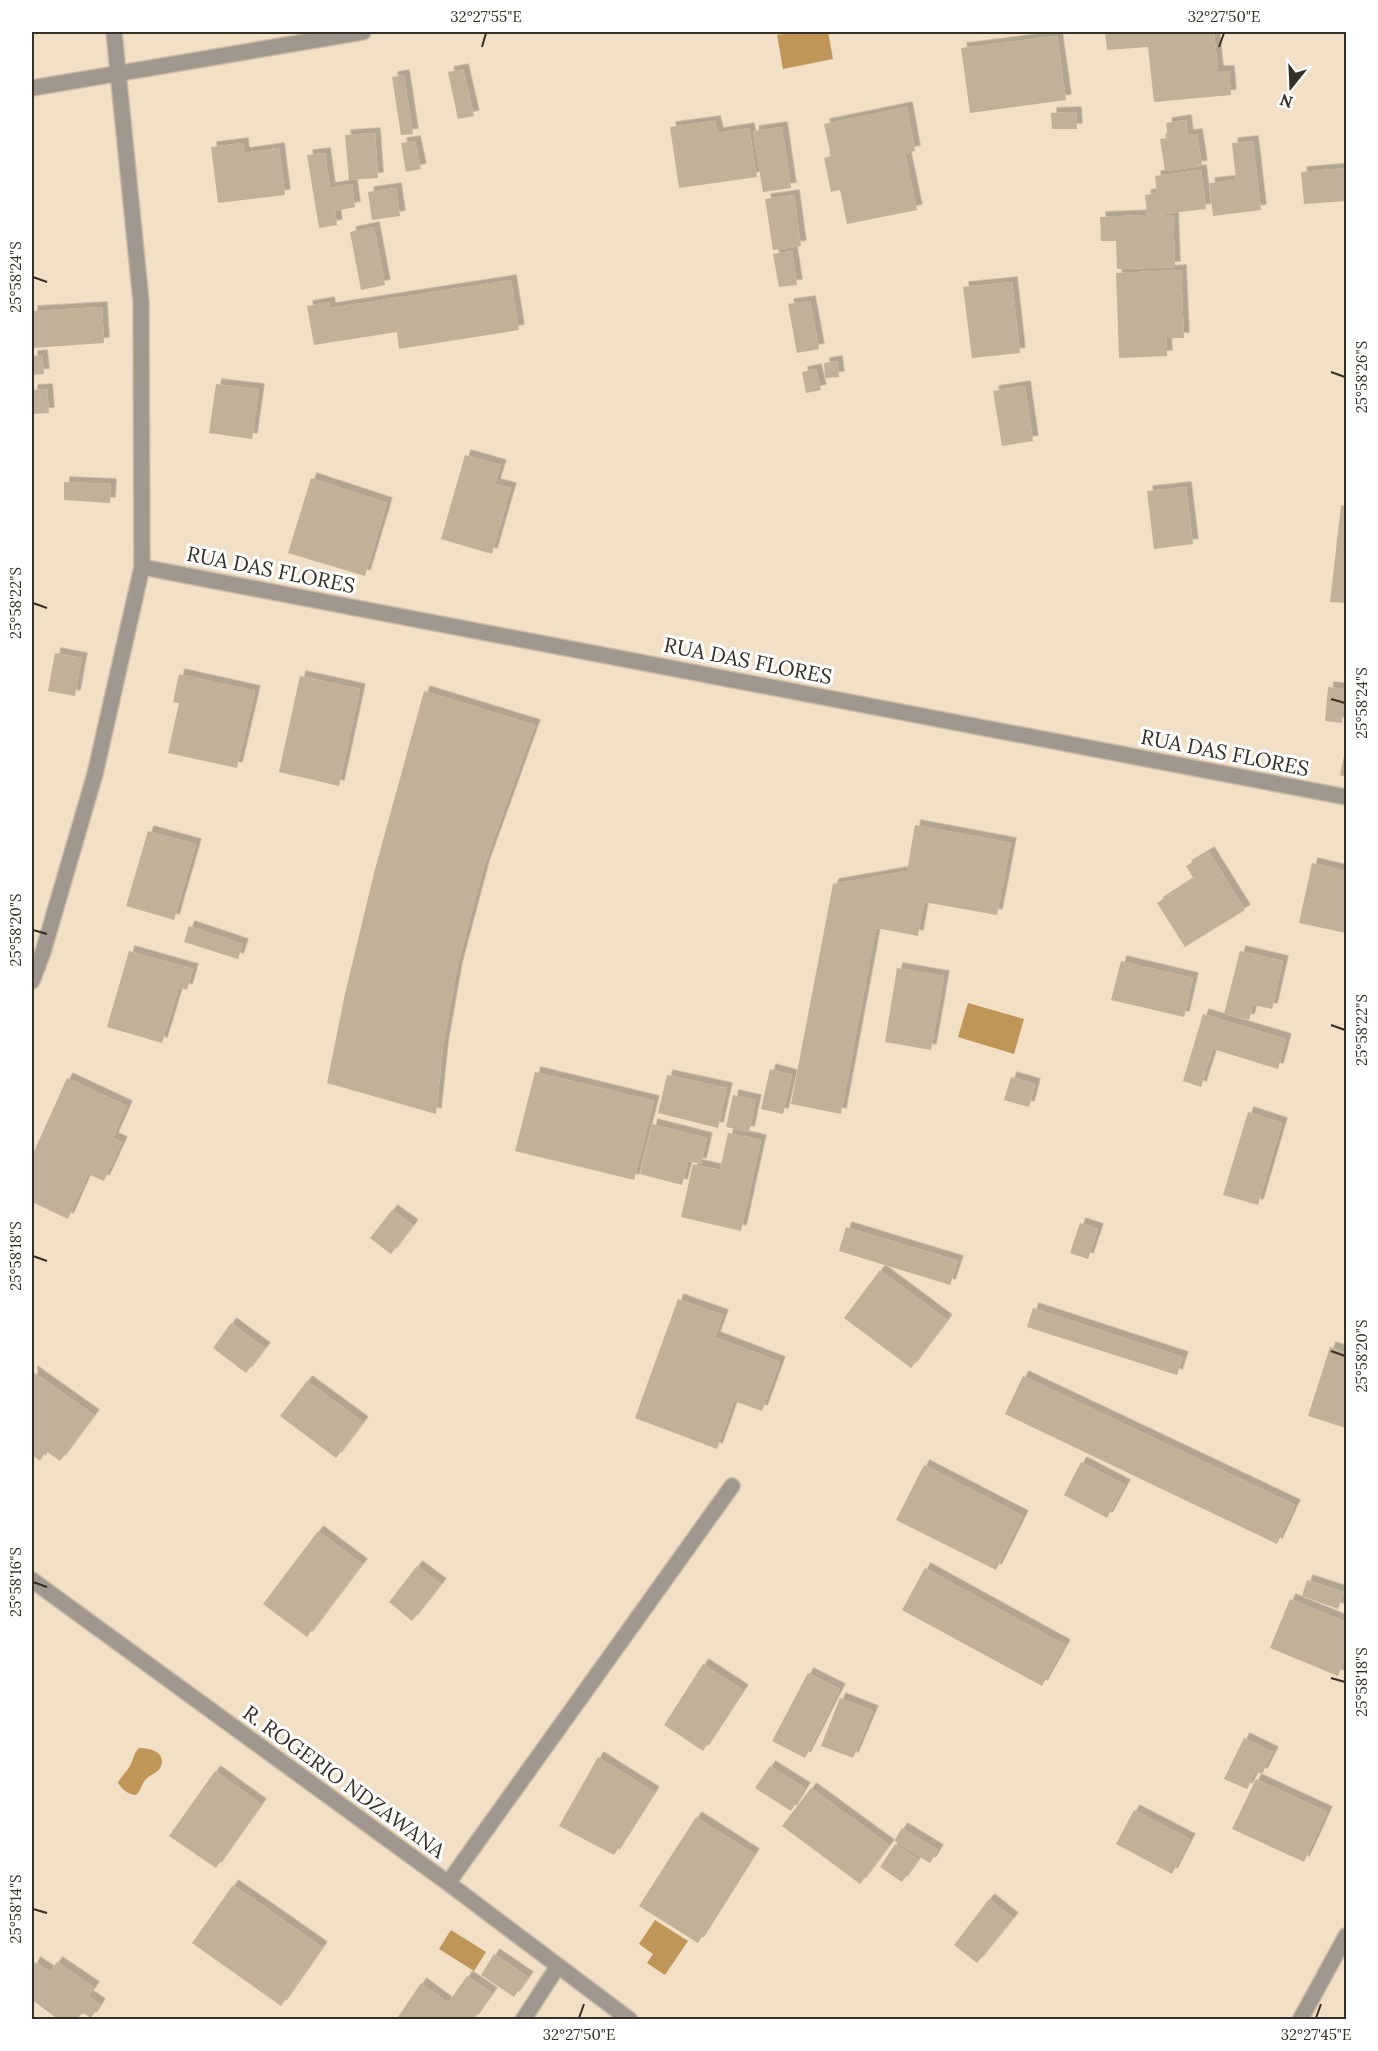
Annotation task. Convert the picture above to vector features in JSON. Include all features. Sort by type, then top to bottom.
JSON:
[{"type":"street","points":[[32,981],[43,952],[95,774],[142,567],[141,301],[114,32]]},
{"type":"street","points":[[32,87],[363,32]]},
{"type":"street","name":"RUA DAS FLORES","points":[[142,567],[1347,797]]},
{"type":"street","points":[[448,1883],[732,1486]]},
{"type":"street","name":"R. ROGERIO NDZAWANA","points":[[32,1580],[448,1883],[630,2019]]},
{"type":"street","points":[[1300,2019],[1347,1936]]},
{"type":"street","points":[[523,2019],[558,1966]]},
{"type":"shaded area","points":[[828,32],[833,59],[783,69],[777,35]]},
{"type":"shaded area","points":[[968,1003],[1024,1019],[1014,1054],[958,1037]]},
{"type":"shaded area","points":[[139,1748],[156,1752],[162,1761],[159,1770],[146,1779],[136,1795],[130,1794],[118,1783]]},
{"type":"shaded area","points":[[655,1920],[688,1941],[665,1975],[647,1963],[653,1954],[639,1944]]},
{"type":"shaded area","points":[[451,1930],[486,1952],[474,1971],[439,1949]]},
{"type":"building","points":[[1105,32],[1214,32],[1218,71],[1229,71],[1231,95],[1154,102],[1148,47],[1107,50]]},
{"type":"building","points":[[1057,36],[1066,100],[970,113],[961,48]]},
{"type":"building","points":[[463,69],[474,116],[458,119],[448,72]]},
{"type":"building","points":[[404,75],[413,134],[401,135],[392,77]]},
{"type":"building","points":[[907,107],[915,151],[905,153],[917,210],[847,224],[840,190],[831,192],[824,158],[831,156],[824,124]]},
{"type":"building","points":[[1076,112],[1077,129],[1052,129],[1051,113]]},
{"type":"building","points":[[1186,120],[1188,135],[1197,134],[1202,166],[1165,171],[1160,139],[1168,138],[1166,123]]},
{"type":"building","points":[[715,121],[718,133],[749,128],[757,177],[679,188],[670,127]]},
{"type":"building","points":[[782,127],[791,188],[763,192],[753,131]]},
{"type":"building","points":[[375,133],[378,178],[349,180],[345,135]]},
{"type":"building","points":[[415,141],[421,169],[406,172],[401,143]]},
{"type":"building","points":[[1253,141],[1261,210],[1213,216],[1209,183],[1236,180],[1232,143]]},
{"type":"building","points":[[243,143],[244,153],[279,148],[285,195],[218,203],[211,147]]},
{"type":"building","points":[[325,153],[330,188],[352,184],[355,207],[335,211],[337,225],[319,228],[307,155]]},
{"type":"building","points":[[1346,168],[1346,201],[1304,204],[1301,172]]},
{"type":"building","points":[[1201,170],[1206,209],[1154,215],[1173,215],[1175,267],[1117,269],[1116,241],[1101,241],[1100,217],[1147,215],[1145,195],[1157,193],[1155,176]]},
{"type":"building","points":[[396,188],[400,216],[372,220],[368,192]]},
{"type":"building","points":[[794,195],[801,246],[773,250],[765,199]]},
{"type":"building","points":[[374,227],[385,285],[361,290],[350,232]]},
{"type":"building","points":[[792,251],[797,285],[779,287],[773,254]]},
{"type":"building","points":[[1181,270],[1184,338],[1166,338],[1167,356],[1119,358],[1116,273]]},
{"type":"building","points":[[511,280],[519,330],[399,349],[397,332],[314,345],[307,306],[329,302],[330,308]]},
{"type":"building","points":[[1012,282],[1020,353],[972,358],[963,287]]},
{"type":"building","points":[[810,301],[819,349],[797,353],[788,304]]},
{"type":"building","points":[[102,307],[104,343],[32,348],[32,311]]},
{"type":"building","points":[[42,355],[44,374],[32,375],[32,356]]},
{"type":"building","points":[[837,361],[839,377],[825,378],[824,363]]},
{"type":"building","points":[[816,369],[821,390],[806,393],[802,372]]},
{"type":"building","points":[[216,384],[259,389],[252,439],[209,433]]},
{"type":"building","points":[[1025,386],[1033,441],[1002,446],[993,391]]},
{"type":"building","points":[[47,389],[49,413],[32,414],[32,390]]},
{"type":"building","points":[[465,455],[501,465],[495,484],[511,488],[492,554],[441,539]]},
{"type":"building","points":[[311,478],[387,503],[365,576],[288,553]]},
{"type":"building","points":[[64,482],[111,484],[110,503],[64,500]]},
{"type":"building","points":[[1186,487],[1193,544],[1154,549],[1147,491]]},
{"type":"building","points":[[1341,505],[1346,506],[1346,603],[1330,602]]},
{"type":"building","points":[[55,653],[82,658],[75,696],[48,691]]},
{"type":"building","points":[[179,674],[255,691],[237,768],[168,753],[179,703],[173,702]]},
{"type":"building","points":[[300,676],[360,689],[339,786],[279,772]]},
{"type":"building","points":[[1328,687],[1346,689],[1346,712],[1343,712],[1342,723],[1325,721]]},
{"type":"building","points":[[424,691],[535,725],[484,866],[457,968],[443,1047],[436,1114],[327,1083],[345,994],[374,873]]},
{"type":"building","points":[[1344,756],[1346,757],[1346,777],[1340,775]]},
{"type":"building","points":[[915,825],[1011,843],[997,915],[924,902],[918,936],[876,928],[841,1114],[791,1104],[833,884],[907,871]]},
{"type":"building","points":[[148,831],[196,844],[174,920],[126,906]]},
{"type":"building","points":[[1209,852],[1245,910],[1185,947],[1157,903],[1194,879],[1186,866]]},
{"type":"building","points":[[1312,863],[1346,871],[1346,933],[1299,923]]},
{"type":"building","points":[[189,926],[243,944],[238,959],[184,942]]},
{"type":"building","points":[[129,951],[193,969],[187,990],[179,987],[162,1043],[107,1027]]},
{"type":"building","points":[[1240,951],[1283,961],[1272,1009],[1253,1005],[1249,1020],[1224,1014]]},
{"type":"building","points":[[1121,961],[1193,978],[1184,1017],[1111,1000]]},
{"type":"building","points":[[897,968],[944,976],[931,1050],[885,1042]]},
{"type":"building","points":[[1203,1014],[1286,1039],[1278,1069],[1213,1049],[1201,1087],[1183,1081]]},
{"type":"building","points":[[770,1069],[792,1075],[783,1114],[761,1109]]},
{"type":"building","points":[[535,1072],[654,1101],[634,1180],[515,1151]]},
{"type":"building","points":[[667,1075],[727,1088],[718,1128],[658,1113]]},
{"type":"building","points":[[1011,1077],[1035,1084],[1029,1107],[1004,1100]]},
{"type":"building","points":[[67,1078],[127,1106],[113,1138],[122,1142],[104,1181],[88,1174],[68,1219],[32,1202],[32,1156]]},
{"type":"building","points":[[733,1095],[756,1100],[749,1132],[726,1127]]},
{"type":"building","points":[[1248,1112],[1282,1123],[1258,1205],[1223,1195]]},
{"type":"building","points":[[652,1124],[707,1138],[701,1164],[688,1161],[682,1185],[640,1174]]},
{"type":"building","points":[[728,1133],[761,1140],[741,1231],[681,1217],[693,1164],[720,1170]]},
{"type":"building","points":[[392,1210],[413,1225],[391,1254],[370,1238]]},
{"type":"building","points":[[1080,1223],[1098,1229],[1088,1259],[1070,1253]]},
{"type":"building","points":[[846,1227],[958,1261],[950,1285],[839,1251]]},
{"type":"building","points":[[880,1270],[947,1320],[911,1368],[844,1318]]},
{"type":"building","points":[[678,1299],[723,1315],[715,1337],[780,1362],[762,1411],[734,1401],[717,1449],[635,1418]]},
{"type":"building","points":[[1033,1308],[1183,1357],[1177,1375],[1027,1327]]},
{"type":"building","points":[[231,1323],[265,1348],[246,1373],[213,1348]]},
{"type":"building","points":[[1330,1347],[1346,1352],[1346,1428],[1308,1416]]},
{"type":"building","points":[[32,1371],[94,1415],[60,1461],[46,1451],[40,1461],[32,1455]]},
{"type":"building","points":[[1023,1376],[1295,1505],[1277,1544],[1005,1414]]},
{"type":"building","points":[[307,1381],[363,1422],[336,1458],[280,1416]]},
{"type":"building","points":[[1081,1462],[1125,1485],[1107,1518],[1064,1495]]},
{"type":"building","points":[[924,1465],[1023,1516],[996,1570],[896,1520]]},
{"type":"building","points":[[318,1531],[362,1564],[307,1637],[263,1604]]},
{"type":"building","points":[[417,1566],[441,1584],[412,1621],[389,1602]]},
{"type":"building","points":[[925,1568],[1065,1645],[1042,1686],[902,1610]]},
{"type":"building","points":[[1307,1580],[1344,1592],[1338,1609],[1302,1596]]},
{"type":"building","points":[[1290,1599],[1346,1622],[1346,1656],[1338,1676],[1270,1648]]},
{"type":"building","points":[[703,1664],[743,1690],[703,1751],[664,1725]]},
{"type":"building","points":[[808,1673],[840,1689],[805,1758],[772,1741]]},
{"type":"building","points":[[840,1698],[873,1711],[853,1758],[821,1746]]},
{"type":"building","points":[[1244,1738],[1273,1752],[1262,1774],[1256,1771],[1247,1789],[1224,1779]]},
{"type":"building","points":[[598,1757],[654,1792],[614,1855],[559,1826]]},
{"type":"building","points":[[770,1766],[805,1788],[791,1811],[755,1788]]},
{"type":"building","points":[[215,1771],[261,1804],[216,1868],[169,1836]]},
{"type":"building","points":[[1256,1779],[1327,1812],[1304,1862],[1232,1829]]},
{"type":"building","points":[[811,1788],[889,1845],[860,1884],[782,1826]]},
{"type":"building","points":[[1134,1810],[1190,1839],[1172,1874],[1116,1844]]},
{"type":"building","points":[[696,1817],[754,1854],[698,1943],[639,1906]]},
{"type":"building","points":[[902,1828],[938,1850],[930,1863],[894,1841]]},
{"type":"building","points":[[895,1844],[918,1859],[902,1882],[880,1867]]},
{"type":"building","points":[[233,1885],[322,1947],[281,2006],[192,1943]]},
{"type":"building","points":[[989,1899],[1013,1918],[977,1963],[954,1945]]},
{"type":"building","points":[[494,1954],[528,1977],[514,1997],[481,1975]]},
{"type":"building","points":[[35,1962],[50,1972],[57,1962],[94,1987],[88,1996],[100,2004],[91,2018],[82,2012],[77,2020],[59,2020],[32,2000],[34,1985],[32,1967]]},
{"type":"building","points":[[467,1976],[492,1993],[473,2020],[396,2020],[421,1983],[448,2003]]}]
